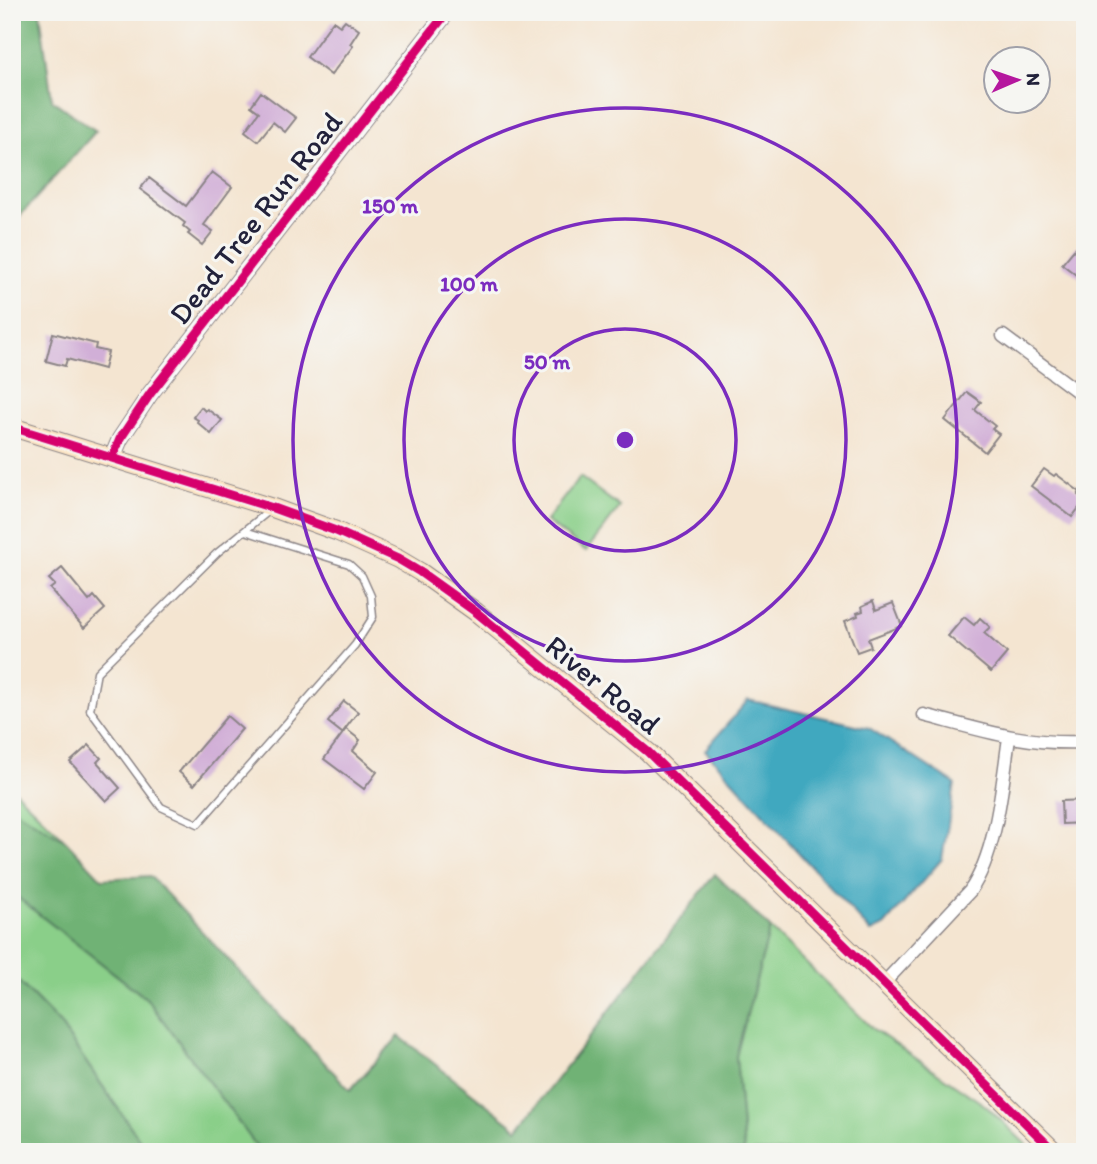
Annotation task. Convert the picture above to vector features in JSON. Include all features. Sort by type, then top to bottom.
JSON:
[{"type":"main road","name":"River Road","points":[[12,427],[274,508],[336,531],[420,572],[476,612],[648,752],[1055,1152]]},
{"type":"street","name":"Dead Tree Run Road","points":[[112,458],[120,439],[150,394],[447,12]]},
{"type":"street","points":[[1003,336],[1085,397]]},
{"type":"street","points":[[924,715],[1009,738],[1060,743],[1085,742]]},
{"type":"street","points":[[884,983],[979,878],[988,856],[1009,738]]},
{"type":"lane","points":[[245,531],[349,564],[362,576],[371,596],[373,617],[355,645],[198,824],[161,807],[90,710],[97,672],[217,553],[274,508]]},
{"type":"green space","points":[[23,12],[40,12],[52,100],[96,131],[12,225],[12,61]]},
{"type":"green space","points":[[580,477],[620,507],[586,551],[546,521]]},
{"type":"green space","points":[[12,788],[67,842],[12,808]]},
{"type":"green space","points":[[12,808],[67,842],[102,879],[150,876],[350,1090],[399,1036],[518,1129],[715,874],[770,928],[736,1056],[744,1152],[261,1152],[147,999],[12,893]]},
{"type":"green space","points":[[12,893],[147,999],[261,1152],[148,1152],[59,1023],[12,975]]},
{"type":"green space","points":[[770,928],[873,1029],[986,1106],[1034,1152],[869,1152],[872,1149],[862,1152],[744,1152],[736,1056]]},
{"type":"green space","points":[[12,975],[59,1023],[148,1152],[12,1152]]},
{"type":"water","points":[[748,700],[869,728],[955,784],[942,859],[884,926],[871,932],[705,750]]},
{"type":"building","points":[[345,20],[359,30],[350,44],[353,46],[331,75],[307,57],[333,21],[340,26]]},
{"type":"building","points":[[261,92],[296,118],[285,132],[273,122],[258,141],[245,131],[259,112],[251,106]]},
{"type":"building","points":[[212,172],[232,187],[204,225],[213,231],[202,245],[188,234],[190,232],[183,226],[185,223],[140,189],[149,178],[186,206]]},
{"type":"building","points":[[1077,246],[1085,252],[1085,282],[1062,264]]},
{"type":"building","points":[[53,333],[96,344],[95,349],[108,352],[104,369],[67,359],[65,366],[46,361]]},
{"type":"building","points":[[967,392],[981,402],[975,410],[995,426],[992,429],[999,434],[985,452],[945,420]]},
{"type":"building","points":[[201,407],[222,420],[211,434],[193,417]]},
{"type":"building","points":[[1044,469],[1054,476],[1056,474],[1080,492],[1078,495],[1085,500],[1072,517],[1031,486]]},
{"type":"building","points":[[62,568],[89,601],[94,596],[105,609],[84,628],[50,589],[55,585],[49,579]]},
{"type":"building","points":[[873,601],[876,610],[893,603],[902,626],[868,639],[871,647],[857,652],[845,621],[858,616],[857,613],[863,611],[862,606]]},
{"type":"building","points":[[964,617],[974,625],[980,618],[990,627],[984,633],[1007,653],[991,672],[948,636]]},
{"type":"building","points":[[344,701],[358,712],[342,733],[328,722]]},
{"type":"building","points":[[227,716],[242,729],[194,785],[179,772]]},
{"type":"building","points":[[346,729],[360,740],[353,751],[377,772],[364,789],[324,759]]},
{"type":"building","points":[[89,745],[101,758],[97,762],[120,788],[106,801],[70,762]]},
{"type":"building","points":[[1085,800],[1085,823],[1062,824],[1061,801]]},
{"type":"cycle path","points":[[112,458],[120,439],[150,394],[447,12]]},
{"type":"cycle path","points":[[12,427],[273,508],[336,531],[420,572],[476,612],[648,752],[1055,1152]]}]
